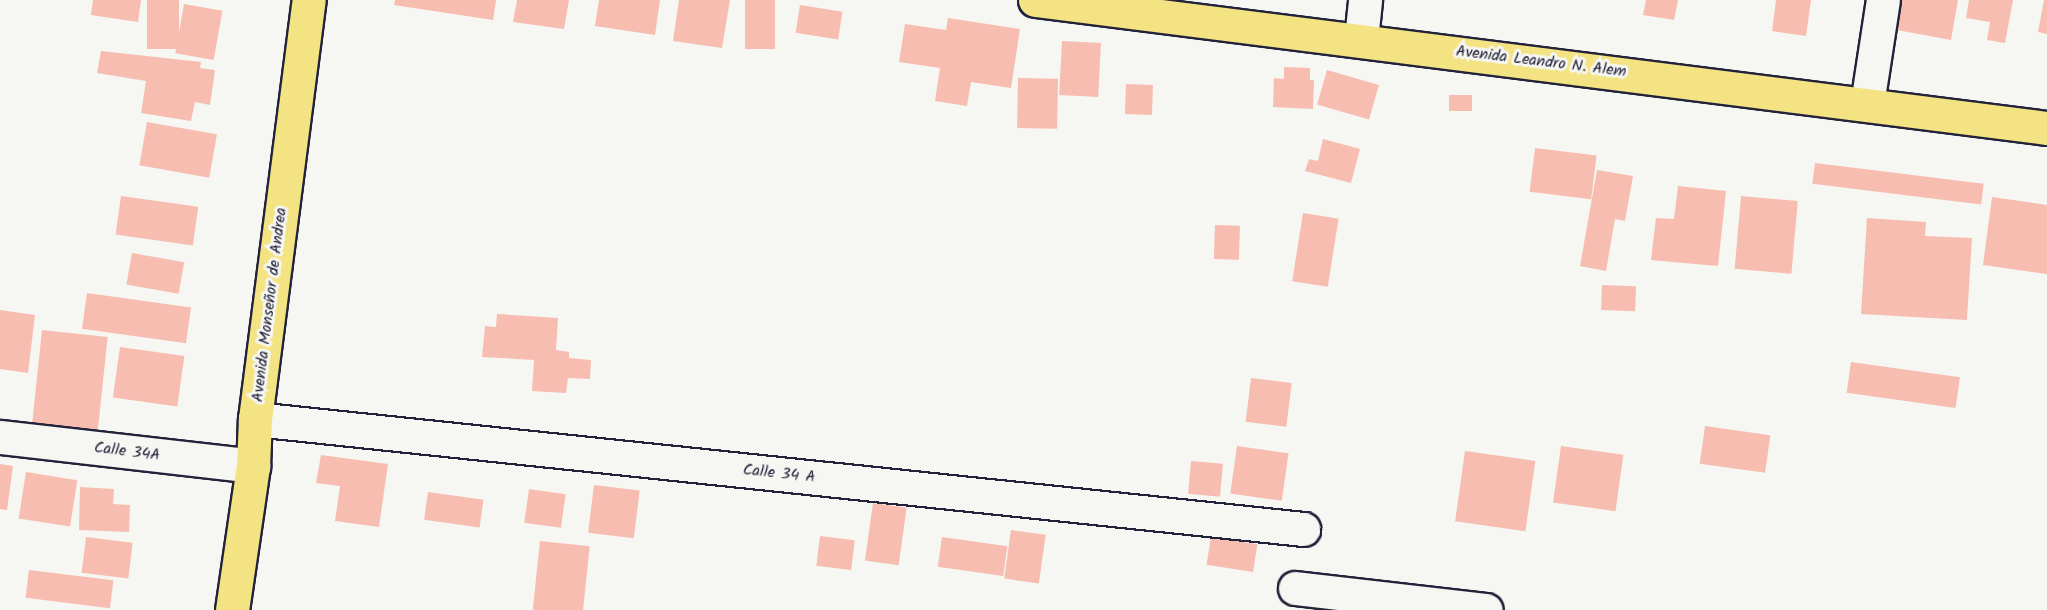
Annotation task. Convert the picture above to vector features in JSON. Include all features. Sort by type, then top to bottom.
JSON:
[{"type":"main road","name":"Avenida Monseñor de Andrea","points":[[232,610],[253,466],[255,419],[309,0]]},
{"type":"main road","name":"Avenida Leandro N. Alem","points":[[1035,0],[1361,39],[2047,128]]},
{"type":"street","points":[[1361,39],[1365,0]]},
{"type":"street","points":[[1867,104],[1883,0]]},
{"type":"street","name":"Calle 34 A","points":[[255,419],[1303,530]]},
{"type":"street","name":"Calle 34A","points":[[0,437],[253,466]]},
{"type":"street","points":[[1295,588],[1486,610]]},
{"type":"building","points":[[93,0],[141,0],[138,22],[91,15]]},
{"type":"building","points":[[147,0],[179,0],[179,49],[147,49]]},
{"type":"building","points":[[395,0],[496,0],[493,20],[394,5]]},
{"type":"building","points":[[517,0],[569,0],[564,29],[513,22]]},
{"type":"building","points":[[599,0],[660,0],[655,35],[595,26]]},
{"type":"building","points":[[679,0],[730,0],[722,48],[673,41]]},
{"type":"building","points":[[745,0],[775,0],[775,49],[745,49]]},
{"type":"building","points":[[1646,0],[1678,0],[1674,20],[1643,15]]},
{"type":"building","points":[[1776,0],[1811,0],[1806,36],[1772,31]]},
{"type":"building","points":[[1891,0],[1958,0],[1951,40],[1886,28]]},
{"type":"building","points":[[1969,0],[2013,0],[2005,43],[1987,40],[1990,22],[1966,18]]},
{"type":"building","points":[[2044,0],[2047,0],[2047,34],[2038,32]]},
{"type":"building","points":[[184,4],[222,11],[214,60],[175,53]]},
{"type":"building","points":[[800,5],[842,12],[838,39],[796,33]]},
{"type":"building","points":[[948,18],[1020,29],[1011,88],[971,82],[967,106],[935,101],[940,68],[899,62],[905,24],[946,30]]},
{"type":"building","points":[[1062,41],[1101,43],[1098,97],[1059,95]]},
{"type":"building","points":[[101,51],[201,62],[200,68],[215,70],[210,105],[195,102],[191,121],[141,113],[146,81],[97,73]]},
{"type":"building","points":[[1284,67],[1310,68],[1310,80],[1314,80],[1313,109],[1273,107],[1274,78],[1284,79]]},
{"type":"building","points":[[1327,70],[1379,85],[1369,119],[1317,105]]},
{"type":"building","points":[[1018,78],[1058,79],[1057,129],[1017,128]]},
{"type":"building","points":[[1126,84],[1153,85],[1152,115],[1125,114]]},
{"type":"building","points":[[1449,95],[1472,95],[1472,111],[1449,111]]},
{"type":"building","points":[[147,122],[217,134],[209,178],[139,165]]},
{"type":"building","points":[[1323,139],[1360,149],[1351,183],[1305,171],[1309,159],[1318,161]]},
{"type":"building","points":[[1535,148],[1597,156],[1591,199],[1530,192]]},
{"type":"building","points":[[1815,163],[1984,184],[1981,205],[1812,184]]},
{"type":"building","points":[[1597,170],[1633,176],[1625,221],[1615,219],[1606,271],[1580,266]]},
{"type":"building","points":[[1678,186],[1726,191],[1718,266],[1651,260],[1656,218],[1674,219]]},
{"type":"building","points":[[121,196],[198,207],[193,245],[116,235]]},
{"type":"building","points":[[1741,196],[1798,201],[1791,274],[1735,269]]},
{"type":"building","points":[[1992,197],[2047,205],[2047,274],[1983,265]]},
{"type":"building","points":[[1303,213],[1339,219],[1328,287],[1292,281]]},
{"type":"building","points":[[1867,218],[1926,222],[1925,236],[1972,238],[1967,320],[1861,314]]},
{"type":"building","points":[[1215,225],[1240,226],[1239,260],[1214,259]]},
{"type":"building","points":[[132,253],[184,262],[179,294],[126,285]]},
{"type":"building","points":[[1602,285],[1636,286],[1635,311],[1601,310]]},
{"type":"building","points":[[87,293],[191,308],[186,343],[82,329]]},
{"type":"building","points":[[0,310],[35,315],[28,373],[0,369]]},
{"type":"building","points":[[497,314],[558,318],[556,350],[569,352],[569,358],[591,360],[590,379],[568,378],[566,393],[532,391],[534,360],[482,357],[485,326],[496,327]]},
{"type":"building","points":[[42,330],[108,337],[97,434],[32,427]]},
{"type":"building","points":[[120,347],[184,356],[177,407],[113,398]]},
{"type":"building","points":[[1851,362],[1960,377],[1956,408],[1847,393]]},
{"type":"building","points":[[1251,378],[1292,383],[1286,427],[1246,422]]},
{"type":"building","points":[[1705,426],[1770,435],[1765,473],[1700,464]]},
{"type":"building","points":[[1237,446],[1288,453],[1282,501],[1230,494]]},
{"type":"building","points":[[1561,446],[1623,455],[1615,511],[1553,502]]},
{"type":"building","points":[[1465,451],[1535,461],[1525,531],[1455,521]]},
{"type":"building","points":[[321,455],[388,464],[379,527],[335,521],[340,486],[316,483]]},
{"type":"building","points":[[1191,461],[1223,464],[1220,497],[1188,494]]},
{"type":"building","points":[[0,464],[13,466],[7,510],[0,509]]},
{"type":"building","points":[[26,472],[77,480],[70,527],[19,518]]},
{"type":"building","points":[[594,485],[640,491],[634,538],[588,533]]},
{"type":"building","points":[[80,487],[114,489],[113,504],[130,505],[129,532],[79,530]]},
{"type":"building","points":[[529,489],[566,494],[561,528],[524,523]]},
{"type":"building","points":[[428,492],[483,500],[480,528],[424,520]]},
{"type":"building","points":[[873,503],[907,508],[899,565],[865,560]]},
{"type":"building","points":[[1011,530],[1046,535],[1039,583],[1004,579]]},
{"type":"building","points":[[820,536],[855,540],[851,570],[816,566]]},
{"type":"building","points":[[86,537],[133,543],[128,578],[82,573]]},
{"type":"building","points":[[942,537],[1007,546],[1003,576],[938,567]]},
{"type":"building","points":[[1211,537],[1257,544],[1253,572],[1207,565]]},
{"type":"building","points":[[540,541],[590,546],[583,610],[533,610]]},
{"type":"building","points":[[29,570],[113,580],[110,608],[26,598]]}]
